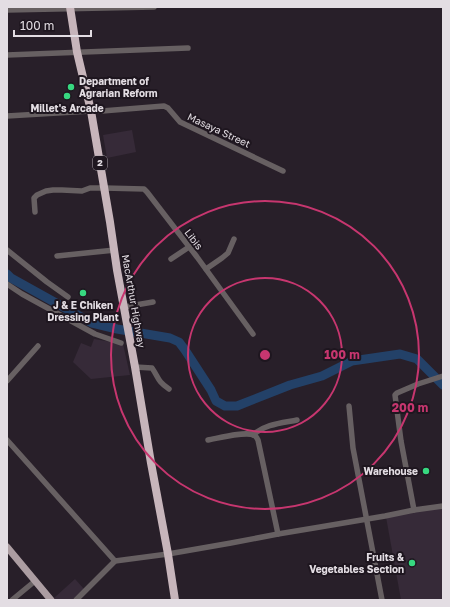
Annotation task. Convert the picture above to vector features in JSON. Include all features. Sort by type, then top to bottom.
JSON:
[{"type":"highway","name":"MacArthur Highway","points":[[70,8],[76,52],[90,111],[104,188],[175,600]]},
{"type":"main road","points":[[7,547],[51,600]]},
{"type":"street","points":[[7,10],[34,8],[154,7]]},
{"type":"street","points":[[7,55],[188,48]]},
{"type":"street","name":"Masaya Street","points":[[7,116],[164,106],[168,108],[180,122],[283,171]]},
{"type":"street","points":[[35,212],[34,198],[37,195],[62,190],[82,191],[90,188],[104,188]]},
{"type":"street","name":"Libis","points":[[104,188],[144,189],[206,269],[253,334]]},
{"type":"street","points":[[206,269],[228,253],[234,239]]},
{"type":"street","points":[[171,259],[189,247]]},
{"type":"street","points":[[7,250],[68,297]]},
{"type":"street","points":[[57,256],[114,250]]},
{"type":"street","points":[[7,284],[22,294],[95,334],[121,342]]},
{"type":"street","points":[[124,307],[153,302]]},
{"type":"street","points":[[7,381],[38,346]]},
{"type":"street","points":[[135,367],[152,368],[161,384],[169,389]]},
{"type":"street","points":[[414,510],[401,441],[395,395],[418,384],[443,376]]},
{"type":"street","points":[[349,406],[353,448],[382,600]]},
{"type":"street","points":[[253,435],[264,427],[297,420]]},
{"type":"street","points":[[208,440],[248,434],[256,437],[258,440],[278,534]]},
{"type":"street","points":[[7,440],[115,561]]},
{"type":"street","points":[[76,600],[115,561],[168,554],[443,506]]},
{"type":"street","points":[[12,600],[35,581]]},
{"type":"shaded area","points":[[132,130],[136,152],[107,158],[103,135]]},
{"type":"shaded area","points":[[94,339],[123,344],[130,375],[91,379],[73,362],[81,343],[91,347]]},
{"type":"shaded area","points":[[443,507],[443,600],[401,600],[386,517]]},
{"type":"shaded area","points":[[75,579],[84,589],[72,600],[55,600],[54,598]]},
{"type":"waterway","points":[[7,274],[11,278],[92,323],[170,338],[179,342],[211,390],[216,401],[225,406],[237,406],[290,385],[322,376],[352,361],[400,354],[417,359],[443,385]]},
{"type":"place","name":"Department of Agrarian Reform","points":[[71,87]]},
{"type":"place","name":"Millet's Arcade","points":[[67,96]]},
{"type":"place","name":"J & E Chiken Dressing Plant","points":[[83,293]]},
{"type":"place","name":"Warehouse","points":[[426,471]]},
{"type":"place","name":"Fruits & Vegetables Section","points":[[412,563]]}]
